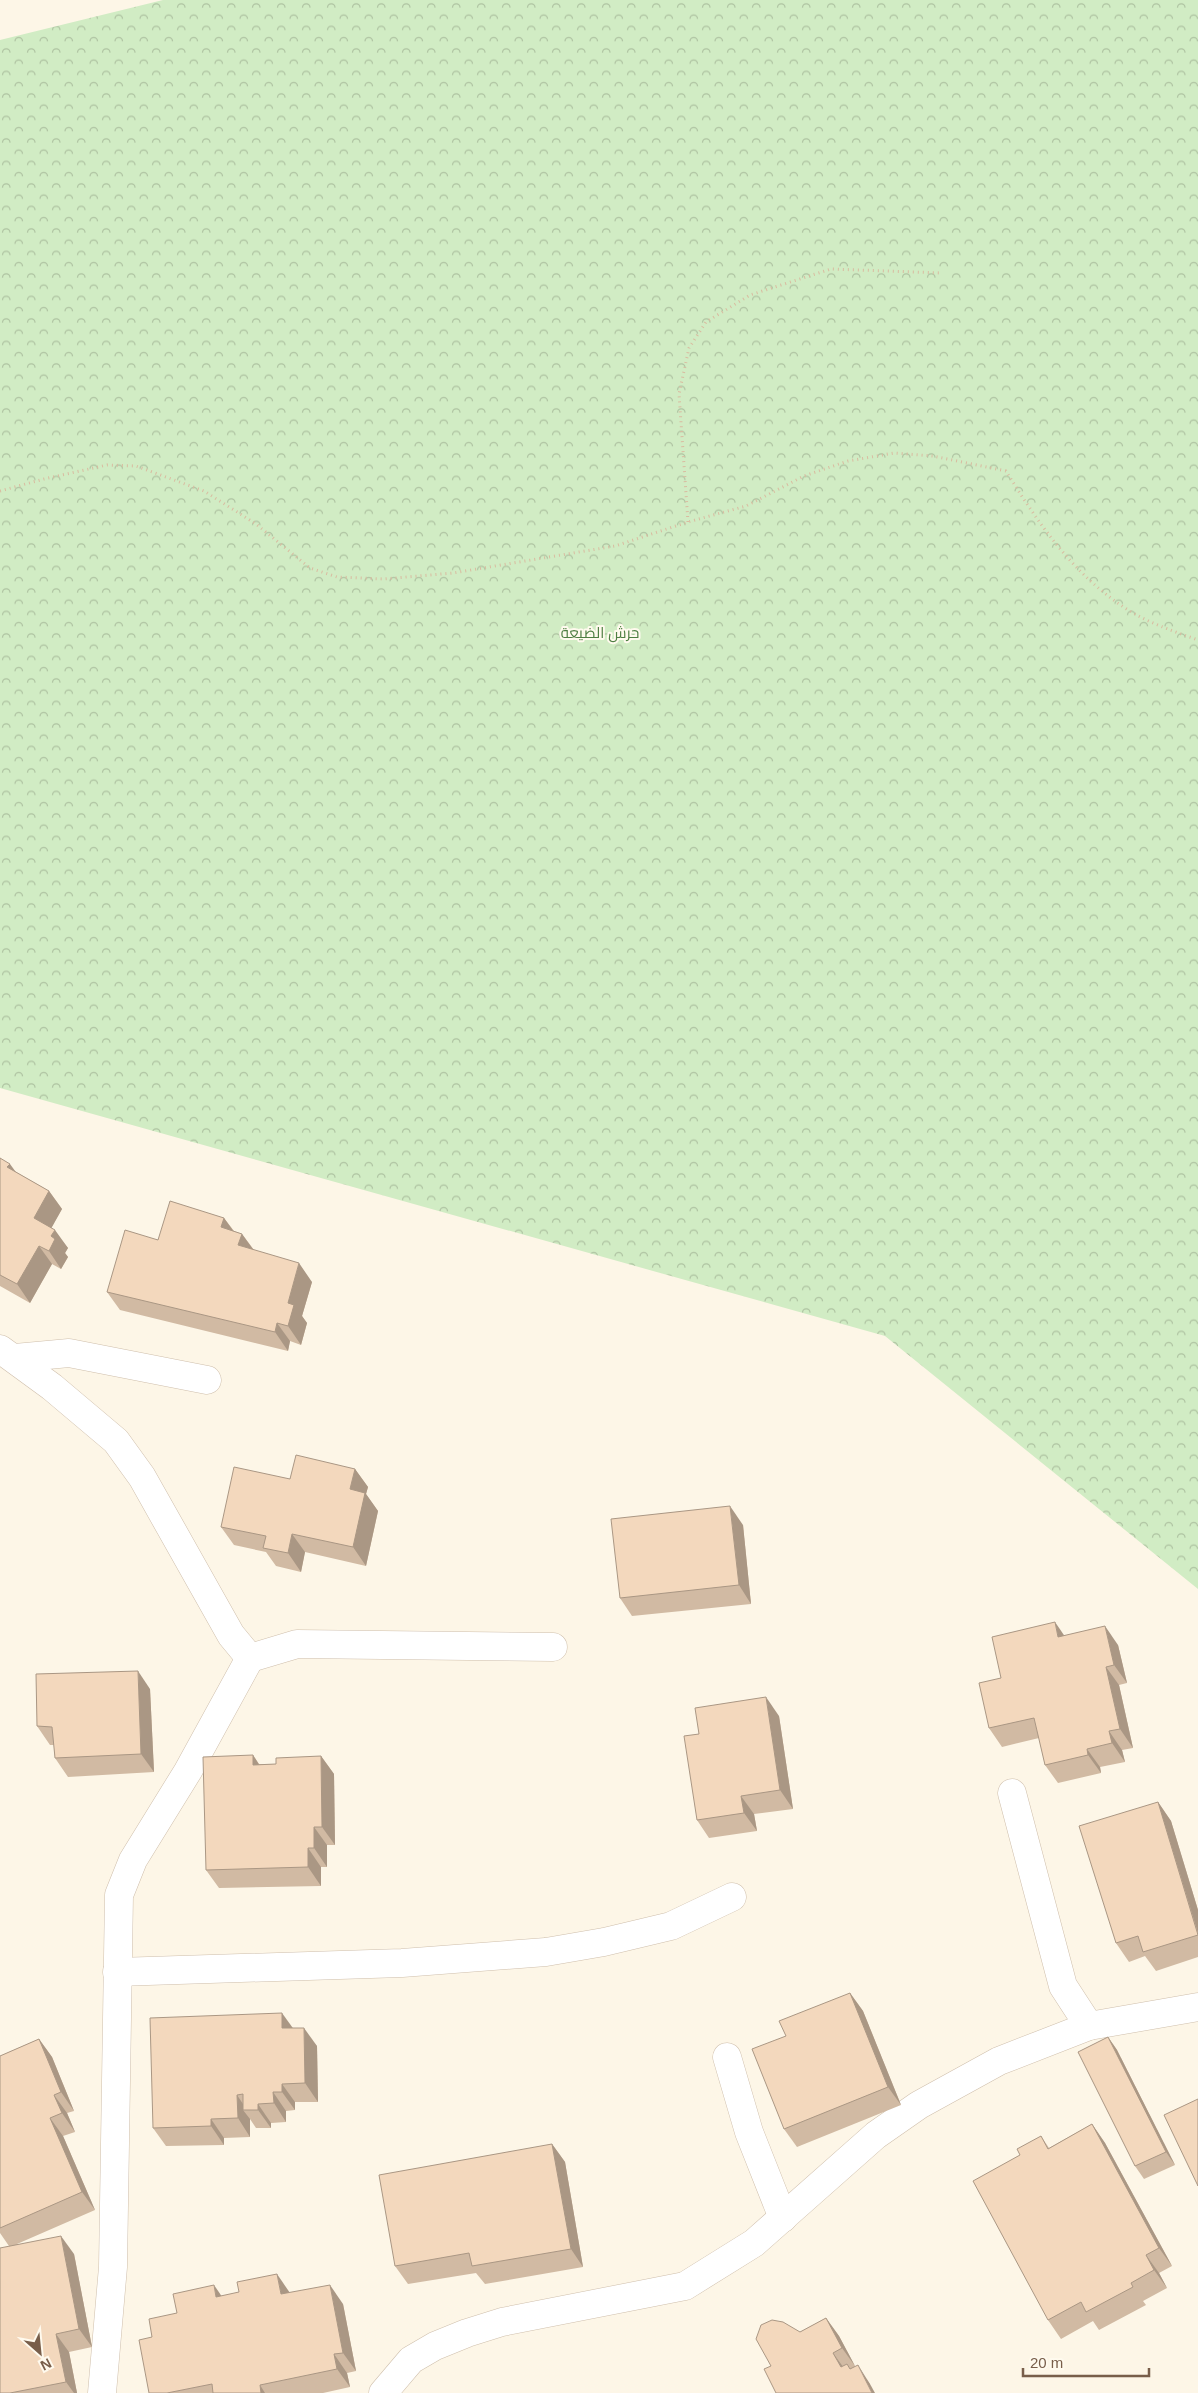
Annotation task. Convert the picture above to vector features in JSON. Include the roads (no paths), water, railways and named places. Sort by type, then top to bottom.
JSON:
[{"type":"street","points":[[7,1353],[69,1353],[207,1380]]},
{"type":"street","points":[[7,1353],[116,1441],[142,1477],[231,1635],[250,1658]]},
{"type":"street","points":[[102,2393],[113,2267],[119,1895],[133,1860],[188,1772],[250,1658],[297,1644],[553,1647]]},
{"type":"street","points":[[1012,1793],[1063,1986],[1089,2026]]},
{"type":"street","points":[[118,1972],[402,1963],[546,1952],[604,1942],[671,1926],[732,1897]]},
{"type":"street","points":[[383,2393],[411,2360],[435,2346],[467,2333],[502,2322],[685,2286],[754,2243],[876,2135],[919,2105],[999,2061],[1089,2026],[1198,2007]]},
{"type":"street","points":[[727,2057],[749,2132],[783,2218]]},
{"type":"park label","name":"حرش الضيعة","points":[[600,633]]}]
